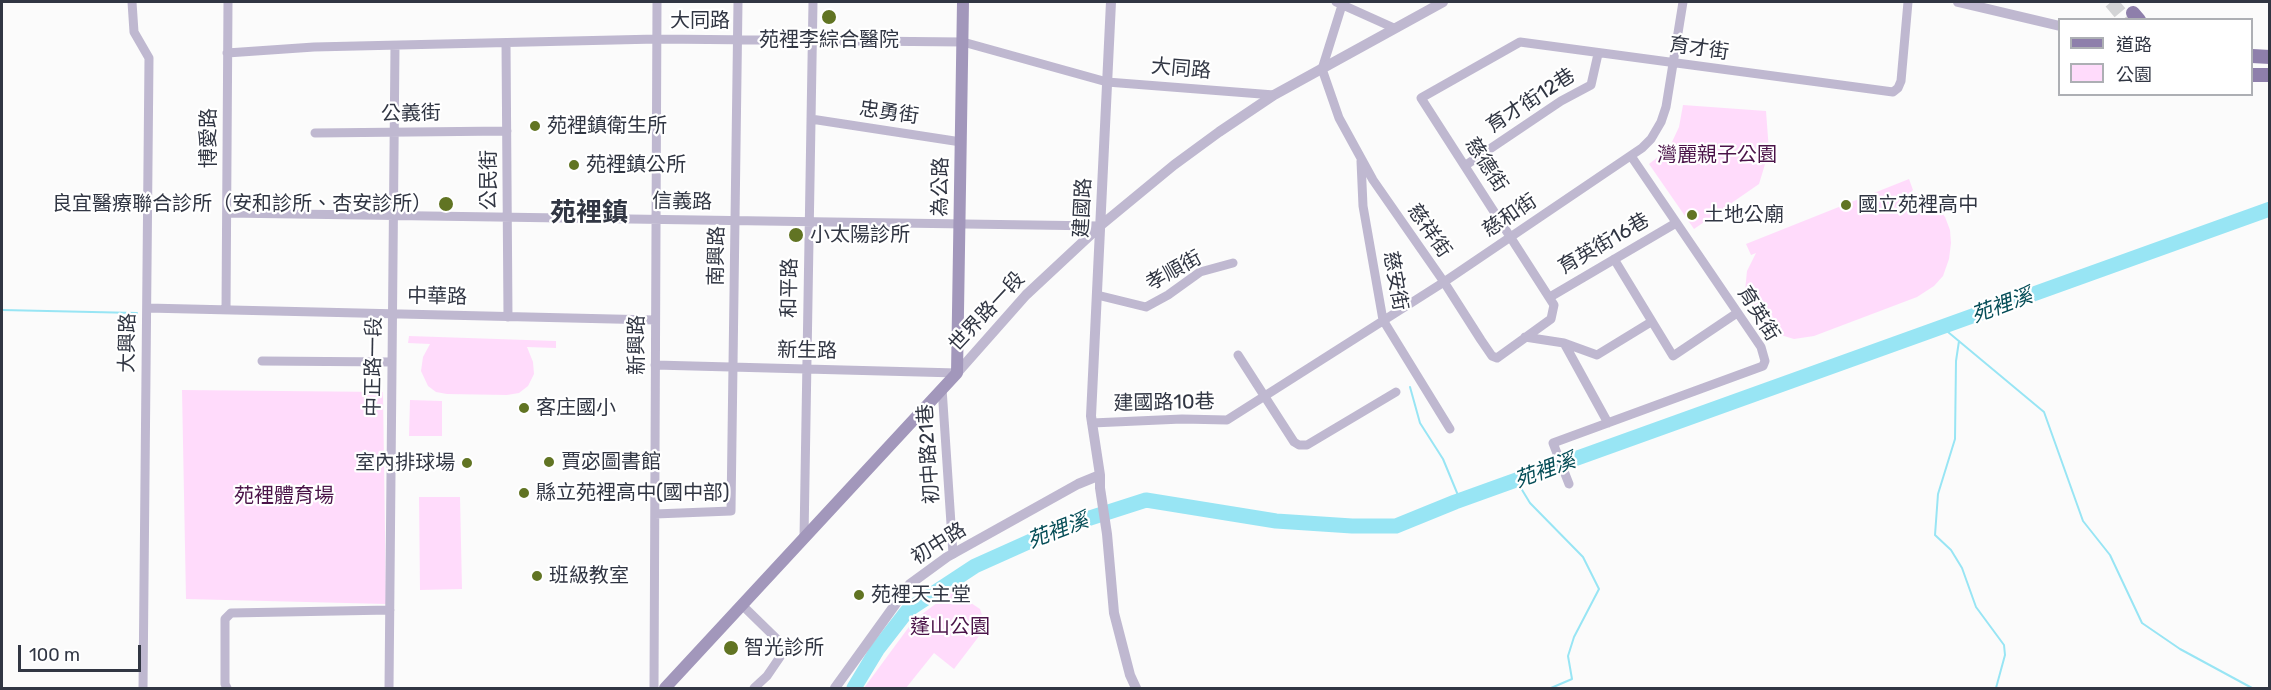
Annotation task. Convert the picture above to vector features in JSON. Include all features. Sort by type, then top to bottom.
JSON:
[{"type":"main road","name":"為公路","points":[[957,373],[963,2]]},
{"type":"main road","points":[[2253,56],[2270,57]]},
{"type":"main road","points":[[2253,75],[2270,75]]},
{"type":"main road","name":"世界路一段","points":[[665,688],[957,373]]},
{"type":"street","name":"大興路","points":[[132,2],[135,32],[149,58],[143,688]]},
{"type":"street","name":"博愛路","points":[[226,310],[228,2]]},
{"type":"street","name":"新興路","points":[[654,688],[657,2]]},
{"type":"street","name":"南興路","points":[[655,514],[731,511],[738,2]]},
{"type":"street","name":"和平路","points":[[804,538],[813,2]]},
{"type":"street","name":"建國路","points":[[1111,2],[1092,419],[1107,534],[1114,613],[1130,675],[1136,688]]},
{"type":"street","points":[[1322,69],[1340,2],[1394,28]]},
{"type":"street","name":"世界路一段","points":[[957,373],[1026,295],[1100,225],[1174,165],[1274,95],[1443,2]]},
{"type":"street","name":"慈和街","points":[[1265,395],[1444,282],[1651,140],[1661,122],[1674,64],[1683,2]]},
{"type":"street","name":"育才街","points":[[1421,98],[1520,42],[1893,92],[1898,88],[1900,81],[1908,2]]},
{"type":"street","points":[[1958,2],[2058,26]]},
{"type":"street","name":"大同路","points":[[227,53],[314,47],[657,39],[963,42],[1107,82],[1274,95]]},
{"type":"street","name":"公民街","points":[[506,43],[508,317]]},
{"type":"street","name":"中正路一段","points":[[389,688],[395,46]]},
{"type":"street","name":"育才街12巷","points":[[1466,165],[1561,101],[1591,85],[1598,54]]},
{"type":"street","name":"慈祥街","points":[[1322,69],[1339,118],[1360,158],[1492,356],[1497,358],[1526,337]]},
{"type":"street","name":"慈德街","points":[[1421,98],[1550,297]]},
{"type":"street","name":"忠勇街","points":[[811,119],[961,142]]},
{"type":"street","name":"公義街","points":[[315,133],[507,131]]},
{"type":"street","name":"育英街","points":[[1569,484],[1553,443],[1763,366],[1765,361],[1761,347],[1630,156]]},
{"type":"street","name":"慈安街","points":[[1360,158],[1363,206],[1383,320],[1450,429]]},
{"type":"street","name":"信義路","points":[[227,213],[1100,225]]},
{"type":"street","name":"育英街16巷","points":[[1550,297],[1676,223]]},
{"type":"street","points":[[1614,259],[1673,356],[1737,313]]},
{"type":"street","name":"孝順街","points":[[1097,295],[1146,307],[1200,273],[1233,263]]},
{"type":"street","points":[[1526,337],[1551,319],[1554,305],[1550,297]]},
{"type":"street","name":"中華路","points":[[147,308],[656,320]]},
{"type":"street","points":[[1526,337],[1564,344],[1597,355],[1651,322]]},
{"type":"street","points":[[1564,344],[1608,423]]},
{"type":"street","points":[[1238,355],[1294,442],[1299,446],[1307,445],[1396,392]]},
{"type":"street","points":[[262,361],[392,362]]},
{"type":"street","name":"新生路","points":[[655,366],[957,373]]},
{"type":"street","name":"初中路21巷","points":[[942,388],[953,554]]},
{"type":"street","name":"建國路10巷","points":[[1092,419],[1227,420],[1265,395]]},
{"type":"street","name":"初中路","points":[[835,688],[910,584],[953,554],[1078,484],[1100,475]]},
{"type":"street","points":[[742,605],[784,646],[780,657],[767,676],[754,688]]},
{"type":"street","points":[[226,688],[225,620],[231,613],[390,610]]},
{"type":"green space","name":"灣麗親子公園","points":[[1683,105],[1766,111],[1769,151],[1759,184],[1694,229],[1649,164],[1672,142],[1679,127]]},
{"type":"green space","points":[[1909,179],[1913,190],[1911,192],[1922,195],[1937,206],[1950,230],[1949,259],[1943,276],[1934,286],[1917,297],[1814,336],[1794,339],[1767,328],[1760,322],[1750,306],[1745,291],[1747,271],[1756,253],[1751,255],[1746,244]]},
{"type":"green space","points":[[409,336],[556,341],[556,348],[527,347],[533,362],[534,374],[528,386],[519,393],[507,395],[447,394],[436,392],[428,386],[421,371],[423,357],[430,344],[408,343]]},
{"type":"green space","name":"苑裡體育場","points":[[182,390],[383,392],[386,604],[186,599]]},
{"type":"green space","points":[[410,400],[442,401],[442,436],[409,436]]},
{"type":"green space","points":[[419,497],[460,497],[462,589],[420,590]]},
{"type":"green space","name":"蓬山公園","points":[[953,591],[980,609],[986,627],[954,669],[934,653],[906,688],[864,688],[914,620]]},
{"type":"waterway","name":"苑裡溪","points":[[854,688],[877,650],[908,610],[975,566],[1062,527],[1146,500],[1276,521],[1352,526],[1396,526],[1455,502],[2270,209]]},
{"type":"waterway","points":[[2,310],[137,313]]},
{"type":"waterway","points":[[1942,327],[2044,412],[2083,521],[2110,555],[2142,623],[2180,649],[2252,688]]},
{"type":"waterway","points":[[1959,341],[1956,361],[1955,439],[1938,494],[1935,535],[1951,550],[1962,568],[1976,607],[2004,645],[2005,655],[1996,688]]},
{"type":"waterway","points":[[1410,387],[1420,423],[1443,459],[1460,500]]},
{"type":"waterway","points":[[1516,480],[1530,503],[1583,557],[1599,589],[1574,637],[1568,656],[1572,679],[1551,688]]},
{"type":"tunnel","points":[[2111,2],[2124,18]]},
{"type":"place","name":"苑裡李綜合醫院","points":[[829,17]]},
{"type":"place","name":"苑裡鎮衛生所","points":[[535,126]]},
{"type":"place","name":"苑裡鎮公所","points":[[574,165]]},
{"type":"place","name":"良宜醫療聯合診所（安和診所、杏安診所）","points":[[446,204]]},
{"type":"place","name":"國立苑裡高中","points":[[1846,205]]},
{"type":"place","name":"土地公廟","points":[[1692,215]]},
{"type":"place","name":"小太陽診所","points":[[796,235]]},
{"type":"place","name":"客庄國小","points":[[524,408]]},
{"type":"place","name":"賈宓圖書館","points":[[549,462]]},
{"type":"place","name":"室內排球場","points":[[467,463]]},
{"type":"place","name":"縣立苑裡高中(國中部)","points":[[524,493]]},
{"type":"place","name":"班級教室","points":[[537,576]]},
{"type":"place","name":"苑裡天主堂","points":[[859,595]]},
{"type":"place","name":"智光診所","points":[[731,648]]},
{"type":"district","name":"苑裡鎮","points":[[589,213]]}]
